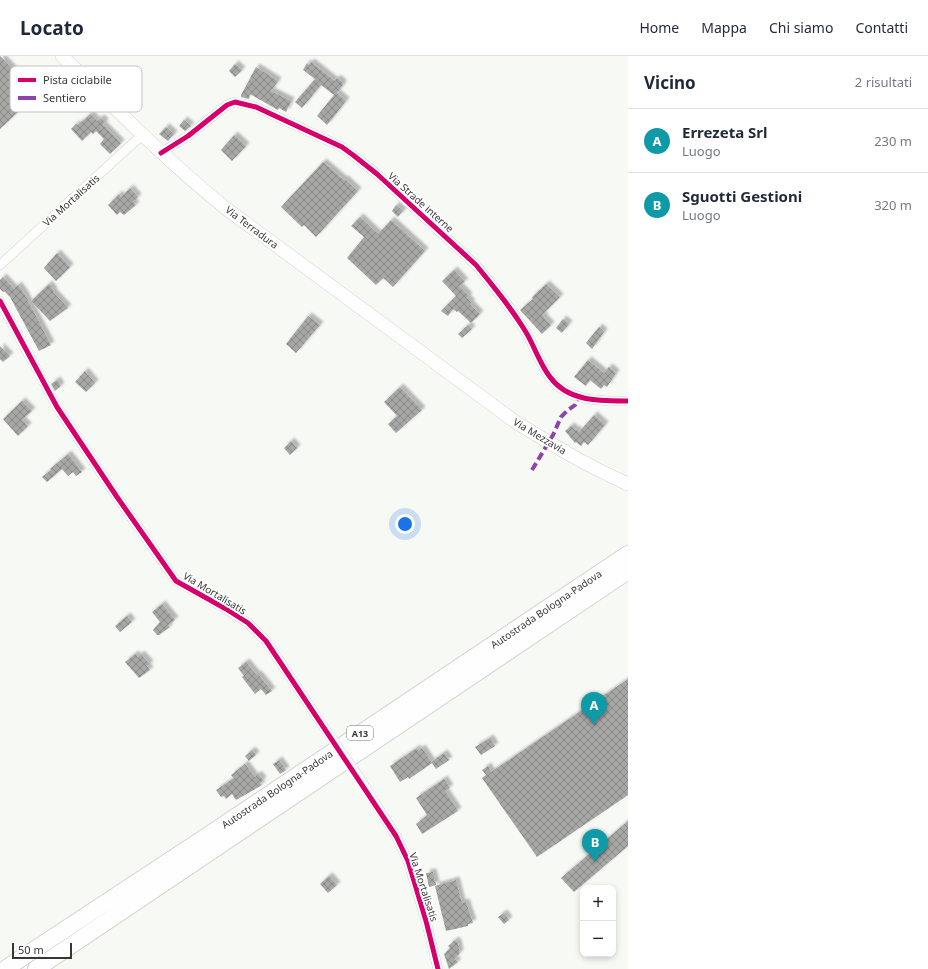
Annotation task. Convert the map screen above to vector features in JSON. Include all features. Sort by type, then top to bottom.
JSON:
[{"type":"highway","name":"Autostrada Bologna-Padova","points":[[5,969],[213,832],[628,554]]},
{"type":"highway","name":"Autostrada Bologna-Padova","points":[[36,969],[628,571]]},
{"type":"main road","name":"Via Terradura","points":[[62,56],[72,66]]},
{"type":"main road","name":"Via Terradura","points":[[119,112],[195,184],[458,380]]},
{"type":"main road","name":"Via Mezzavia","points":[[458,380],[516,423],[564,451],[628,484]]},
{"type":"street","name":"Via Strade interne","points":[[161,153],[188,136],[226,105],[235,102],[256,106],[342,147],[377,174],[476,265],[488,279],[526,333],[544,367],[551,378],[559,386],[567,392],[584,398],[628,402]]},
{"type":"street","name":"Via Mortalisatis","points":[[0,265],[142,135]]},
{"type":"street","name":"Via Mortalisatis","points":[[0,301],[57,407],[176,581],[232,612],[248,623],[266,641],[356,774],[396,836],[408,860],[438,969]]},
{"type":"building","points":[[0,56],[10,66],[10,112],[18,112],[0,129]]},
{"type":"building","points":[[311,62],[335,81],[337,78],[343,83],[337,93],[346,101],[327,125],[317,116],[334,95],[321,85],[302,108],[295,102],[315,79],[303,70],[307,63],[309,65]]},
{"type":"building","points":[[235,64],[242,70],[235,77],[229,71]]},
{"type":"building","points":[[256,67],[278,81],[271,91],[291,101],[286,112],[279,108],[278,110],[250,94],[249,99],[241,97]]},
{"type":"building","points":[[90,114],[97,121],[101,118],[105,122],[103,125],[121,143],[110,154],[100,144],[104,139],[96,131],[93,134],[91,132],[82,141],[71,129]]},
{"type":"building","points":[[184,120],[191,126],[185,131],[179,126]]},
{"type":"building","points":[[166,127],[174,134],[168,141],[159,134]]},
{"type":"building","points":[[234,135],[246,146],[232,161],[221,150]]},
{"type":"building","points":[[323,162],[358,191],[316,237],[304,225],[302,227],[281,207]]},
{"type":"building","points":[[130,188],[138,197],[133,202],[136,205],[124,215],[120,212],[117,215],[108,205],[119,194],[121,197]]},
{"type":"building","points":[[396,205],[403,211],[398,217],[392,211]]},
{"type":"building","points":[[360,217],[378,234],[391,220],[425,251],[393,287],[383,278],[376,285],[347,258],[364,237],[351,226]]},
{"type":"building","points":[[57,253],[70,267],[56,281],[44,268]]},
{"type":"building","points":[[454,270],[465,282],[459,286],[469,296],[467,298],[472,303],[470,304],[480,314],[471,323],[458,311],[457,312],[453,309],[448,316],[441,311],[456,296],[442,281]]},
{"type":"building","points":[[3,277],[14,289],[18,285],[24,293],[51,345],[39,351],[10,297],[0,289],[0,280]]},
{"type":"building","points":[[49,284],[54,291],[53,292],[68,308],[50,321],[31,301]]},
{"type":"building","points":[[546,284],[560,297],[542,315],[551,325],[542,334],[520,310],[533,299],[532,297]]},
{"type":"building","points":[[308,316],[320,325],[296,353],[286,344]]},
{"type":"building","points":[[563,319],[569,324],[562,333],[556,328]]},
{"type":"building","points":[[468,325],[472,329],[462,338],[458,334]]},
{"type":"building","points":[[599,327],[604,332],[592,349],[586,343]]},
{"type":"building","points":[[0,346],[10,356],[3,362],[0,359]]},
{"type":"building","points":[[588,360],[604,373],[609,367],[616,373],[607,387],[604,385],[601,389],[590,380],[586,386],[574,377]]},
{"type":"building","points":[[85,371],[95,383],[86,392],[75,382]]},
{"type":"building","points":[[57,380],[61,386],[55,391],[51,384]]},
{"type":"building","points":[[400,387],[422,410],[396,433],[388,424],[397,416],[384,402]]},
{"type":"building","points":[[22,401],[32,411],[22,420],[28,426],[18,436],[3,419]]},
{"type":"building","points":[[594,415],[605,425],[588,445],[584,442],[581,446],[576,442],[575,443],[565,431],[571,426],[579,432]]},
{"type":"building","points":[[291,441],[297,448],[290,455],[284,448]]},
{"type":"building","points":[[68,454],[82,472],[76,476],[73,472],[68,476],[62,469],[47,482],[42,477]]},
{"type":"building","points":[[162,604],[175,620],[168,625],[170,627],[157,635],[153,630],[160,622],[152,612]]},
{"type":"building","points":[[127,616],[132,622],[120,632],[115,626]]},
{"type":"building","points":[[135,654],[138,657],[141,654],[150,664],[147,666],[150,670],[139,678],[125,662]]},
{"type":"building","points":[[246,662],[272,691],[266,695],[261,689],[255,694],[242,677],[244,676],[238,668]]},
{"type":"building","points":[[628,679],[628,795],[537,857],[482,778],[486,775],[482,770],[488,766],[491,772]]},
{"type":"building","points":[[490,738],[495,746],[481,755],[475,747]]},
{"type":"building","points":[[417,748],[418,751],[422,748],[432,763],[409,779],[408,777],[400,782],[390,766]]},
{"type":"building","points":[[252,750],[256,755],[249,761],[245,756]]},
{"type":"building","points":[[444,753],[449,760],[436,769],[431,762]]},
{"type":"building","points":[[279,760],[286,770],[280,774],[273,764]]},
{"type":"building","points":[[245,764],[255,777],[258,774],[263,780],[260,783],[262,785],[236,800],[232,794],[226,799],[224,796],[221,797],[216,790],[234,778],[231,775]]},
{"type":"building","points":[[444,779],[450,788],[445,791],[458,811],[422,834],[416,824],[427,815],[416,798]]},
{"type":"building","points":[[628,821],[628,846],[582,885],[580,885],[580,887],[574,892],[561,878]]},
{"type":"building","points":[[433,872],[436,885],[429,887],[426,873]]},
{"type":"building","points":[[329,876],[337,885],[328,893],[320,884]]},
{"type":"building","points":[[456,880],[462,903],[466,902],[473,923],[468,924],[468,926],[446,931],[435,886]]},
{"type":"building","points":[[504,913],[509,920],[504,924],[498,917]]},
{"type":"building","points":[[455,940],[458,943],[460,953],[454,959],[458,962],[449,969],[444,954],[450,948],[448,946]]},
{"type":"marked path","points":[[532,470],[553,435],[561,417],[575,405],[579,397]]},
{"type":"cycle path","points":[[161,153],[188,136],[227,105],[235,102],[256,107],[342,147],[377,174],[476,265],[516,316],[546,372],[557,385],[575,396],[596,400],[628,401]]},
{"type":"cycle path","points":[[0,301],[57,407],[117,497],[176,581],[248,623],[266,641],[396,836],[408,861],[426,921],[438,969]]},
{"type":"place","name":"Errezeta Srl","points":[[594,725]]},
{"type":"place","name":"Sguotti Gestioni","points":[[595,862]]}]
